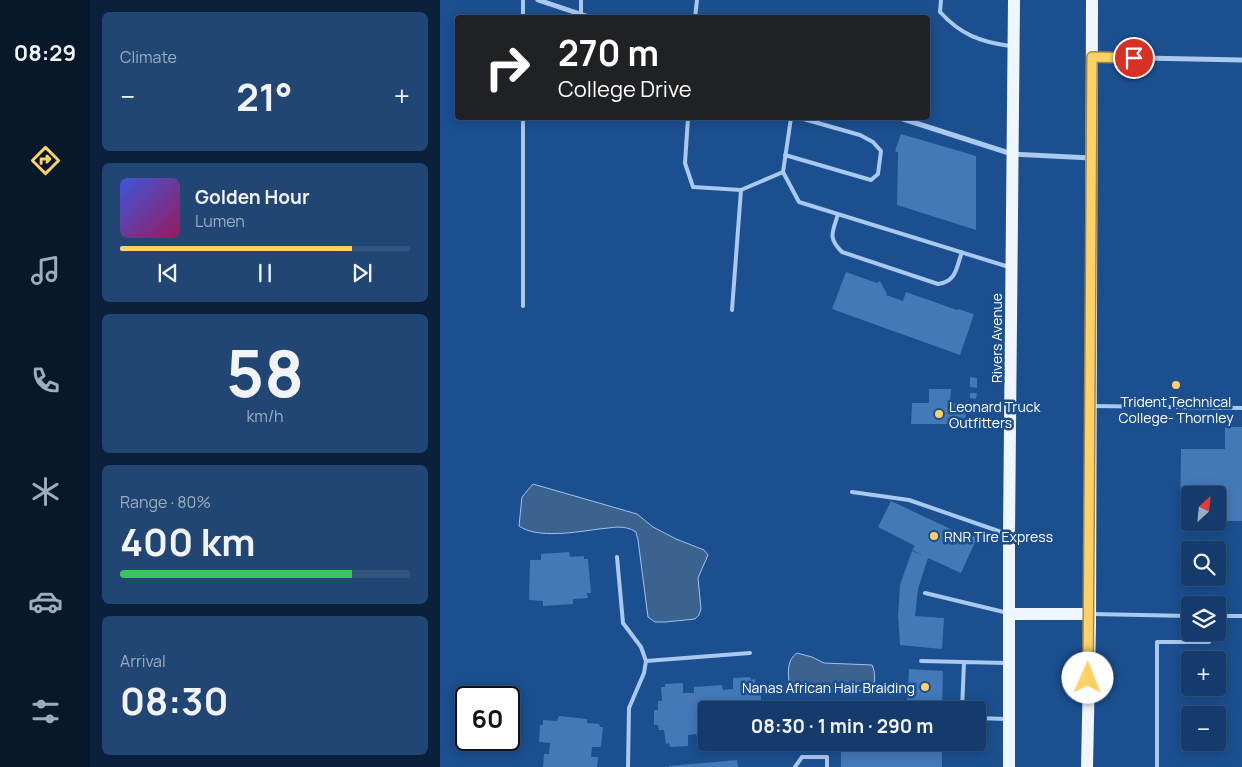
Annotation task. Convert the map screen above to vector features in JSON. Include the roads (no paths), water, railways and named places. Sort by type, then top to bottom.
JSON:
[{"type":"main road","name":"Rivers Avenue","points":[[1010,767],[1009,535],[1014,0]]},
{"type":"main road","points":[[1087,767],[1092,0]]},
{"type":"main road","points":[[1010,614],[1089,614]]},
{"type":"street","points":[[538,0],[581,14]]},
{"type":"street","points":[[1092,57],[1242,60]]},
{"type":"street","points":[[906,120],[1012,154],[1092,158]]},
{"type":"lane","points":[[523,0],[523,15]]},
{"type":"lane","points":[[581,0],[581,14]]},
{"type":"lane","points":[[695,15],[697,0]]},
{"type":"lane","points":[[942,0],[940,12],[952,26],[985,42],[1013,47]]},
{"type":"lane","points":[[523,120],[523,306]]},
{"type":"lane","points":[[688,120],[686,163],[693,188],[741,190],[783,172]]},
{"type":"lane","points":[[791,120],[783,172],[799,202],[1011,268]]},
{"type":"lane","points":[[785,155],[871,180],[878,174],[881,151],[873,142],[860,135],[807,120]]},
{"type":"lane","points":[[732,310],[741,190]]},
{"type":"lane","points":[[838,214],[832,238],[835,245],[842,252],[938,284],[947,282],[954,276],[962,252]]},
{"type":"lane","points":[[1090,406],[1242,408]]},
{"type":"lane","points":[[852,492],[909,500],[1009,535]]},
{"type":"lane","points":[[617,557],[623,623],[641,647],[646,661],[640,684],[629,708],[628,767]]},
{"type":"lane","points":[[925,593],[1010,614]]},
{"type":"lane","points":[[1089,614],[1181,616]]},
{"type":"lane","points":[[1226,616],[1242,616]]},
{"type":"lane","points":[[1157,767],[1157,642],[1208,641]]},
{"type":"lane","points":[[646,661],[750,654]]},
{"type":"lane","points":[[921,661],[1010,663]]},
{"type":"lane","points":[[962,701],[964,662]]},
{"type":"lane","points":[[986,718],[1010,719]]},
{"type":"lane","points":[[795,767],[802,758],[827,757],[827,767]]},
{"type":"water","points":[[533,484],[637,514],[653,527],[704,550],[708,555],[698,578],[701,609],[699,615],[695,619],[665,622],[655,622],[648,617],[636,532],[618,527],[569,533],[546,533],[527,530],[519,526],[522,497]]},
{"type":"water","points":[[797,653],[824,663],[872,665],[875,678],[872,691],[797,689],[789,682],[788,674],[791,659]]},
{"type":"place","name":"Trident Technical College- Thornley","points":[[1176,385]]},
{"type":"place","name":"Leonard Truck Outfitters","points":[[939,414]]},
{"type":"place","name":"RNR Tire Express","points":[[934,536]]},
{"type":"place","name":"Nanas African Hair Braiding","points":[[925,687]]}]
